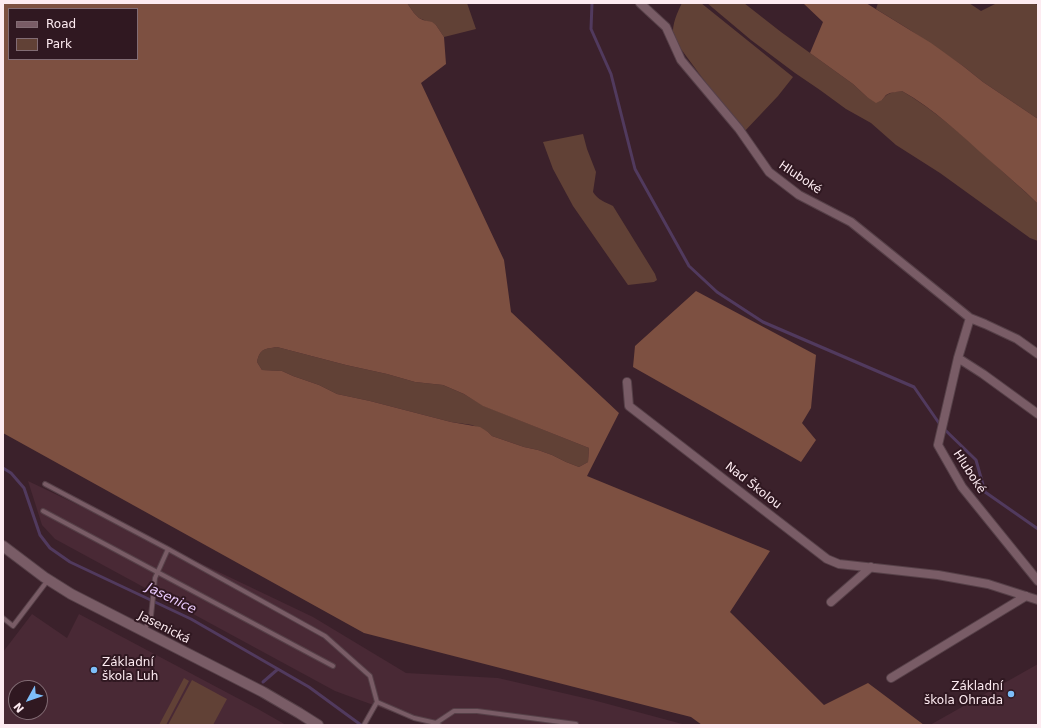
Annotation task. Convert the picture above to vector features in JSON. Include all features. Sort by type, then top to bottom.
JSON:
[{"type":"street","name":"Hluboké","points":[[640,3],[666,27],[681,60],[739,129],[769,172],[798,195],[851,222],[970,318],[1017,339],[1038,354]]},
{"type":"street","name":"Hluboké","points":[[970,318],[958,358],[938,445],[962,487],[1038,581]]},
{"type":"street","points":[[958,358],[983,374],[1038,414]]},
{"type":"street","name":"Nad Školou","points":[[627,382],[628,406],[827,559],[839,564],[938,575],[988,584],[1038,600]]},
{"type":"street","name":"Jasenická","points":[[3,546],[48,580],[82,600],[273,698],[306,716],[318,725]]},
{"type":"street","points":[[831,602],[871,567]]},
{"type":"street","points":[[891,678],[1026,596]]},
{"type":"lane","points":[[45,484],[168,549],[325,636],[370,676],[377,702],[364,725]]},
{"type":"lane","points":[[43,511],[333,666]]},
{"type":"lane","points":[[144,632],[152,609],[155,578],[168,549]]},
{"type":"lane","points":[[3,618],[13,626],[48,580]]},
{"type":"lane","points":[[377,702],[414,718],[438,724],[454,711],[477,711],[576,724]]},
{"type":"shaded area","points":[[3,3],[407,3],[419,18],[432,22],[436,25],[444,37],[446,64],[421,83],[504,260],[511,312],[619,413],[587,476],[770,551],[730,612],[824,705],[868,683],[924,725],[702,725],[691,717],[364,633],[3,433]],"holes":[[[277,347],[415,382],[443,385],[464,394],[483,406],[589,448],[588,462],[579,467],[538,450],[524,447],[492,436],[480,427],[451,422],[337,394],[319,385],[282,371],[262,370],[257,362],[261,352],[266,349]]]},
{"type":"shaded area","points":[[803,3],[866,3],[931,43],[983,82],[1038,119],[1038,204],[936,114],[914,98],[902,91],[890,93],[876,103],[853,84],[810,53],[823,22]]},
{"type":"shaded area","points":[[696,291],[816,355],[811,408],[802,423],[816,440],[801,462],[633,367],[635,346]]},
{"type":"shaded area","points":[[28,481],[313,617],[406,673],[498,678],[593,700],[686,725],[428,725],[335,691],[55,539],[42,525]]},
{"type":"shaded area","name":"Základní škola Luh","points":[[32,614],[67,638],[79,614],[286,725],[3,725],[3,652]]},
{"type":"shaded area","name":"Základní škola Ohrada","points":[[1038,664],[1038,725],[930,725]]},
{"type":"green space","points":[[407,3],[467,3],[476,29],[444,37],[436,25],[419,18]]},
{"type":"green space","points":[[682,3],[701,3],[793,77],[778,96],[743,133],[678,45],[673,36],[674,23]]},
{"type":"green space","points":[[707,3],[744,3],[781,32],[853,84],[867,97],[882,100],[884,97],[893,92],[902,91],[926,106],[959,133],[1038,204],[1038,241],[1030,238],[940,173],[896,145],[871,123],[846,109],[795,73],[751,40]]},
{"type":"green space","points":[[878,3],[969,3],[981,11],[997,3],[1032,3],[1038,5],[1038,119],[910,30],[876,9]]},
{"type":"green space","points":[[583,134],[596,172],[593,192],[599,199],[613,206],[655,274],[657,280],[654,282],[628,285],[573,206],[553,169],[543,142]]},
{"type":"green space","points":[[277,347],[415,382],[443,385],[464,394],[484,406],[589,448],[588,462],[579,467],[538,450],[524,447],[492,436],[488,432],[472,425],[451,422],[337,394],[319,385],[282,371],[262,370],[257,362],[261,352],[266,349]]},
{"type":"green space","points":[[184,678],[189,681],[166,725],[159,725]]},
{"type":"green space","points":[[192,680],[227,699],[213,725],[168,725]]},
{"type":"waterway","points":[[592,3],[591,29],[611,74],[635,169],[689,266],[717,292],[763,322],[914,387],[941,426],[976,460],[985,492],[1038,529]]},
{"type":"waterway","name":"Jasenice","points":[[3,468],[11,473],[24,488],[40,535],[50,548],[70,562],[191,619],[309,687],[361,725]]},
{"type":"waterway","points":[[263,682],[278,669]]},
{"type":"place","name":"Základní škola Luh","points":[[94,670]]},
{"type":"place","name":"Základní škola Ohrada","points":[[1011,694]]}]
